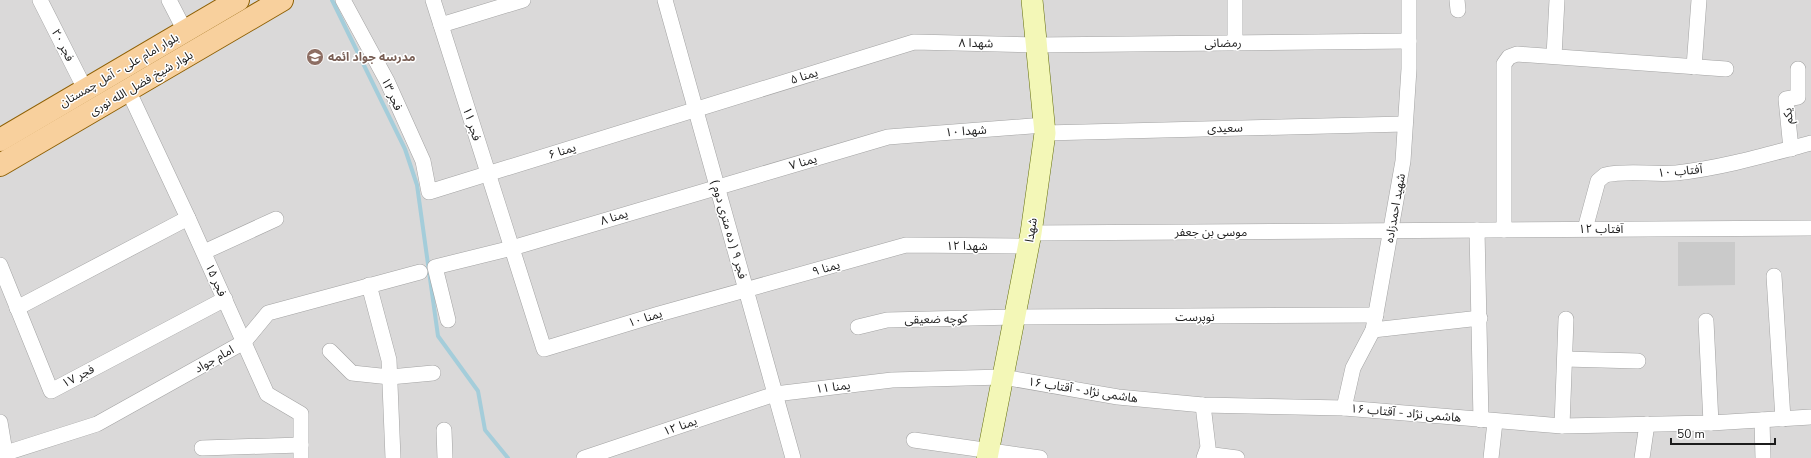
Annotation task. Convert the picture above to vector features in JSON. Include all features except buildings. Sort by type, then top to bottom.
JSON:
[{"type":"main road","name":"بلوار شیخ فضل الله نوری","points":[[0,165],[282,0]]},
{"type":"main road","name":"شهدا","points":[[988,454],[1030,240],[1045,129],[1038,44],[1032,0]]},
{"type":"main road","name":"بلوار امام علی - آمل چمستان","points":[[0,140],[185,31],[227,3]]},
{"type":"street","name":"فجر ۲۰","points":[[40,0],[85,89]]},
{"type":"street","points":[[169,0],[185,31]]},
{"type":"street","name":"فجر ۱۳","points":[[343,0],[387,81],[423,161],[429,192]]},
{"type":"street","name":"فجر ۱۱","points":[[433,0],[544,349]]},
{"type":"street","points":[[440,25],[523,0]]},
{"type":"street","name":"فجر ۹ ( ده متری دوم )","points":[[665,0],[793,458]]},
{"type":"street","points":[[1235,0],[1235,43]]},
{"type":"street","name":"شهید احمدزاده","points":[[1344,408],[1353,368],[1373,330],[1392,230],[1403,161],[1409,41],[1409,0]]},
{"type":"street","points":[[1554,56],[1557,0]]},
{"type":"street","points":[[1694,67],[1699,0]]},
{"type":"street","name":"رمضانی","points":[[1038,44],[1409,41]]},
{"type":"street","name":"یمنا ۵","points":[[695,109],[914,42]]},
{"type":"street","name":"شهدا ۸","points":[[914,42],[1038,44]]},
{"type":"street","points":[[1504,230],[1504,64],[1509,57],[1517,54],[1554,56],[1726,69]]},
{"type":"street","name":"یکم","points":[[1791,149],[1786,99],[1798,97],[1798,69]]},
{"type":"street","name":"فجر ۱۵","points":[[128,90],[204,252],[267,394],[301,414],[301,451]]},
{"type":"street","name":"یمنا ۶","points":[[429,192],[695,109]]},
{"type":"street","name":"سعیدی","points":[[1045,129],[1405,124]]},
{"type":"street","name":"شهدا ۱۰","points":[[888,137],[1045,129]]},
{"type":"street","name":"یمنا ۷","points":[[717,187],[888,137]]},
{"type":"street","name":"آفتاب ۱۰","points":[[1585,229],[1598,181],[1605,175],[1695,171],[1811,144]]},
{"type":"street","name":"یمنا ۸","points":[[512,248],[717,187]]},
{"type":"street","points":[[17,308],[188,218]]},
{"type":"street","points":[[204,252],[276,219]]},
{"type":"street","name":"آفتاب ۱۲","points":[[1392,230],[1811,228]]},
{"type":"street","name":"موسی بن جعفر","points":[[1030,240],[1392,230]]},
{"type":"street","points":[[1477,230],[1480,318],[1491,458]]},
{"type":"street","name":"شهدا ۱۲","points":[[906,246],[1030,240]]},
{"type":"street","name":"یمنا ۹","points":[[746,290],[906,246]]},
{"type":"street","points":[[448,320],[436,267],[512,248]]},
{"type":"street","name":"فجر ۱۷","points":[[0,265],[51,390],[225,299]]},
{"type":"street","name":"امام جواد","points":[[6,455],[97,424],[244,342],[268,313],[369,284],[420,272]]},
{"type":"street","points":[[1774,276],[1783,419]]},
{"type":"street","points":[[369,284],[389,360],[393,458]]},
{"type":"street","name":"یمنا ۱۰","points":[[544,349],[659,314],[746,290]]},
{"type":"street","name":"نوپرست","points":[[1015,317],[1376,315]]},
{"type":"street","name":"کوچه ضعیقی","points":[[858,327],[887,320],[1015,317]]},
{"type":"street","points":[[1373,330],[1480,318]]},
{"type":"street","points":[[1562,426],[1566,319]]},
{"type":"street","points":[[1706,321],[1711,423]]},
{"type":"street","points":[[330,351],[352,373],[390,377],[433,373]]},
{"type":"street","points":[[1565,359],[1638,360]]},
{"type":"street","name":"هاشمی نژاد - آقتاب ۱۶","points":[[892,380],[1003,377],[1118,398],[1203,405],[1344,408],[1562,426],[1711,423],[1811,417]]},
{"type":"street","name":"یمنا ۱۱","points":[[775,394],[892,380]]},
{"type":"street","name":"یمنا ۱۲","points":[[584,458],[775,394]]},
{"type":"street","points":[[1203,405],[1208,447],[1205,456],[1237,458]]},
{"type":"street","points":[[1762,420],[1763,458]]},
{"type":"street","points":[[1642,458],[1647,424]]},
{"type":"street","points":[[0,427],[6,455]]},
{"type":"street","points":[[444,430],[445,458]]},
{"type":"street","points":[[914,440],[988,454],[1040,458]]},
{"type":"street","points":[[202,448],[301,451]]},
{"type":"shaded area","points":[[0,0],[1811,0],[1811,458],[0,458]]},
{"type":"shaded area","points":[[1678,242],[1735,242],[1735,285],[1678,286]]},
{"type":"waterway","points":[[332,0],[405,149],[417,185],[438,336],[478,391],[485,430],[508,458]]},
{"type":"place","name":"مدرسه جواد ائمه","points":[[315,57]]}]
